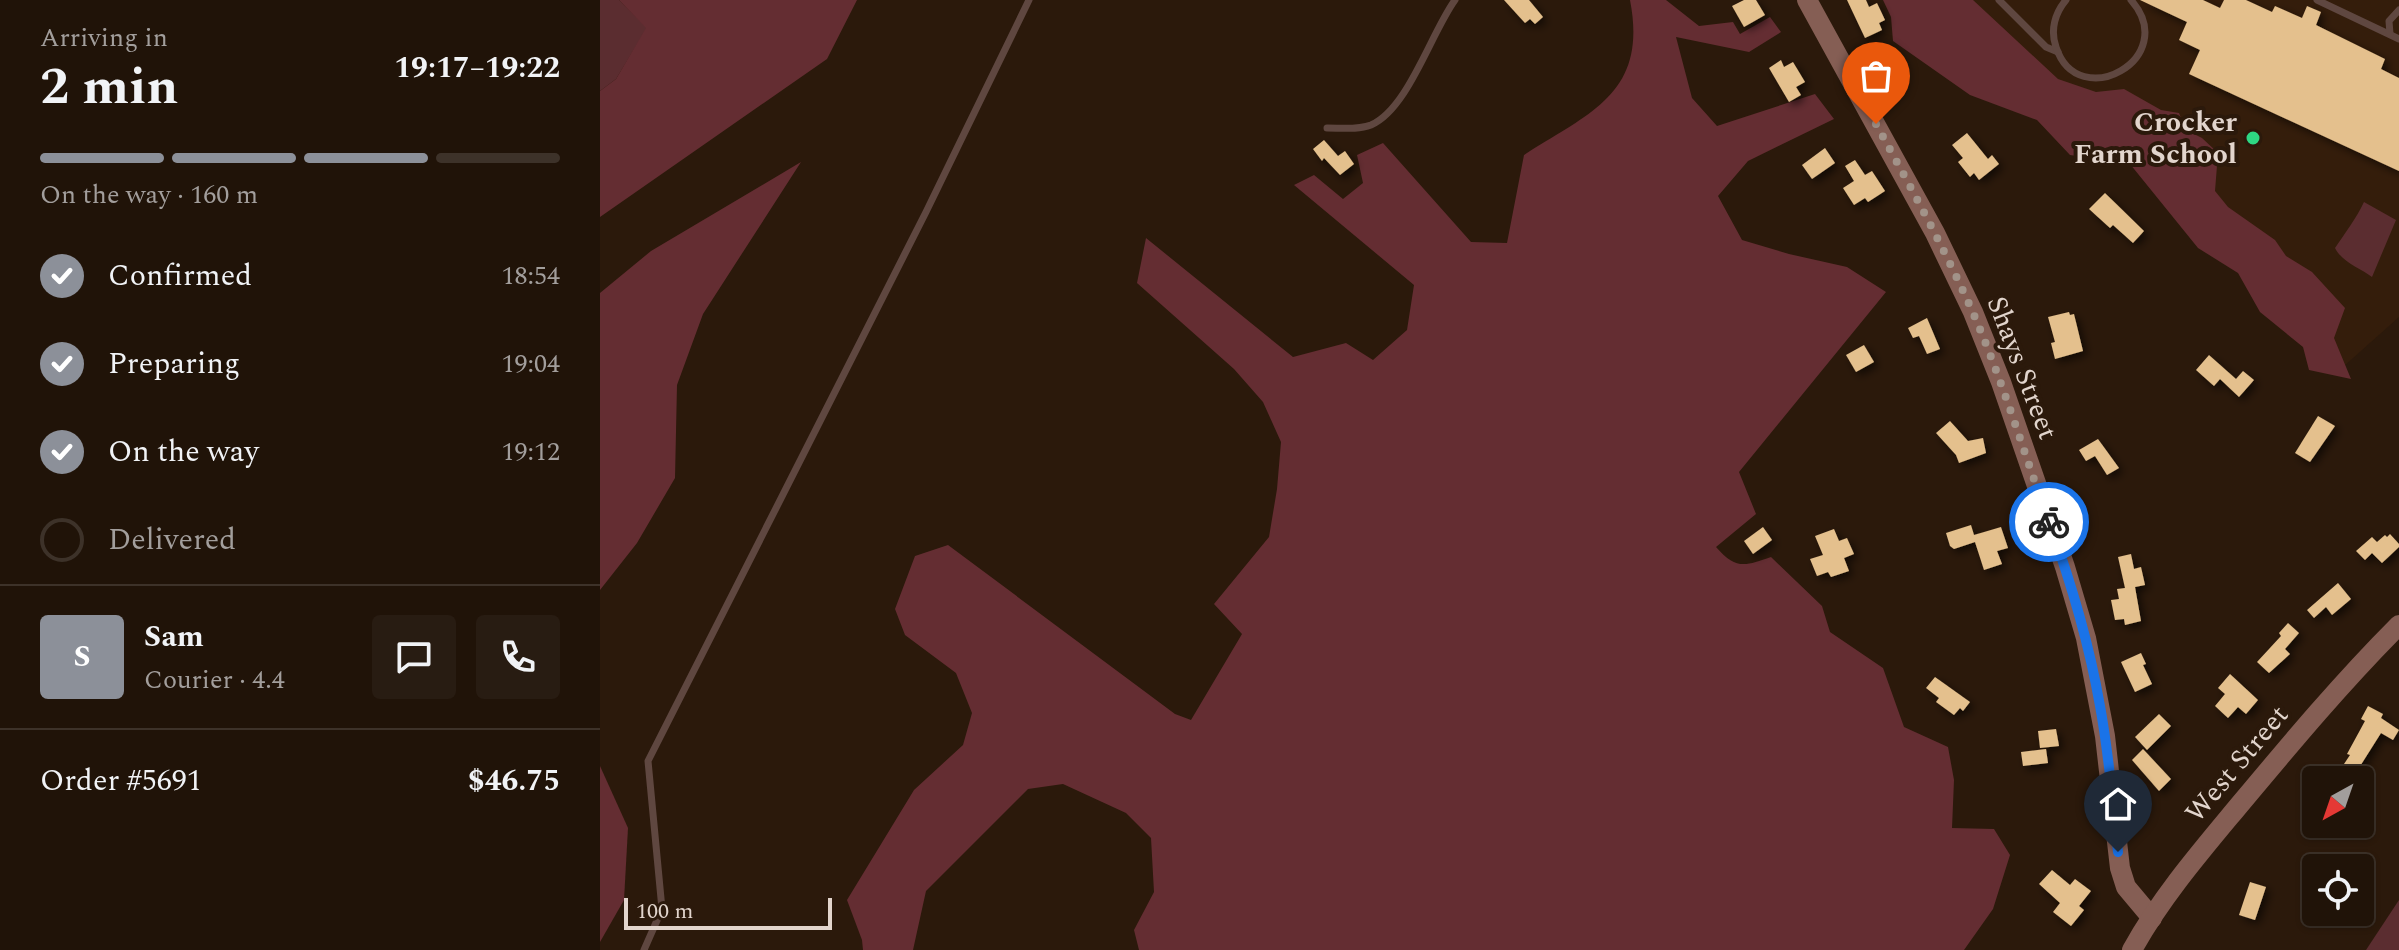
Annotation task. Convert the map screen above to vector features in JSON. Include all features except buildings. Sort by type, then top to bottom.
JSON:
[{"type":"main road","name":"Shays Street","points":[[1807,0],[1935,233],[1973,312],[2001,382],[2060,552],[2086,638],[2105,736],[2120,868],[2126,887],[2152,918]]},
{"type":"main road","name":"West Street","points":[[2132,950],[2185,871],[2293,739],[2399,625]]},
{"type":"lane","points":[[644,950],[662,909],[648,761],[919,226],[1029,0]]},
{"type":"lane","points":[[1327,128],[1358,128],[1373,124],[1398,104],[1455,0]]},
{"type":"lane","points":[[1999,0],[2046,47],[2058,52]]},
{"type":"lane","points":[[2066,0],[2054,22],[2053,34],[2058,52],[2071,69],[2084,76],[2106,77],[2126,69],[2136,59],[2144,38],[2142,17],[2131,0]]},
{"type":"lane","points":[[2317,0],[2399,39]]},
{"type":"lane","points":[[2390,34],[2389,21],[2399,10]]},
{"type":"shaded area","points":[[600,0],[619,0],[647,28],[616,79],[600,91]]},
{"type":"shaded area","points":[[619,0],[857,0],[827,59],[600,217],[600,91],[616,79],[646,28]]},
{"type":"shaded area","points":[[1630,0],[1666,0],[1699,26],[1733,22],[1740,34],[1770,17],[1781,32],[1749,52],[1676,37],[1692,98],[1717,126],[1815,94],[1834,119],[1748,161],[1718,196],[1742,240],[1847,267],[1886,292],[1739,472],[1756,514],[1716,547],[1735,563],[1771,557],[1822,606],[1830,632],[1883,668],[1904,727],[1948,747],[1954,780],[1952,828],[1994,829],[2010,855],[1993,909],[1964,950],[1139,950],[1134,930],[1154,892],[1151,838],[1126,813],[1063,784],[1028,789],[926,891],[913,950],[863,950],[847,900],[914,790],[963,745],[972,713],[956,673],[905,635],[895,609],[915,556],[948,545],[1175,714],[1191,720],[1242,634],[1214,604],[1269,537],[1281,442],[1263,402],[1234,369],[1137,283],[1146,238],[1293,357],[1346,343],[1373,360],[1407,330],[1414,285],[1294,185],[1314,175],[1343,199],[1363,183],[1357,155],[1383,143],[1471,242],[1507,243],[1524,155],[1592,112],[1622,79],[1630,57],[1633,32]]},
{"type":"shaded area","points":[[1883,0],[1973,0],[2058,79],[2096,92],[2124,89],[2161,110],[2179,113],[2186,130],[2202,138],[2218,153],[2215,191],[2228,207],[2275,240],[2286,256],[2312,272],[2345,308],[2334,338],[2351,379],[2309,370],[2303,347],[2260,312],[2238,273],[2198,248],[2130,164],[2070,155],[2037,120],[1970,95],[1893,41],[1891,17]]},
{"type":"shaded area","name":"Crocker Farm School","points":[[1960,0],[2399,0],[2399,317],[2343,367]]},
{"type":"shaded area","points":[[801,162],[703,314],[677,385],[675,478],[637,543],[600,590],[600,293],[651,251]]},
{"type":"shaded area","points":[[2364,202],[2396,220],[2372,277],[2347,261],[2335,248]]},
{"type":"shaded area","points":[[600,766],[628,828],[624,900],[600,942]]},
{"type":"shaded area","points":[[2399,900],[2399,950],[2366,950]]},
{"type":"way so far","points":[[1876,124],[1935,233],[1973,312],[2001,382],[2049,522]]},
{"type":"place","name":"Crocker Farm School","points":[[2253,138]]},
{"type":"route","points":[[2049,522],[2073,594],[2094,674],[2113,790],[2118,852]]}]
